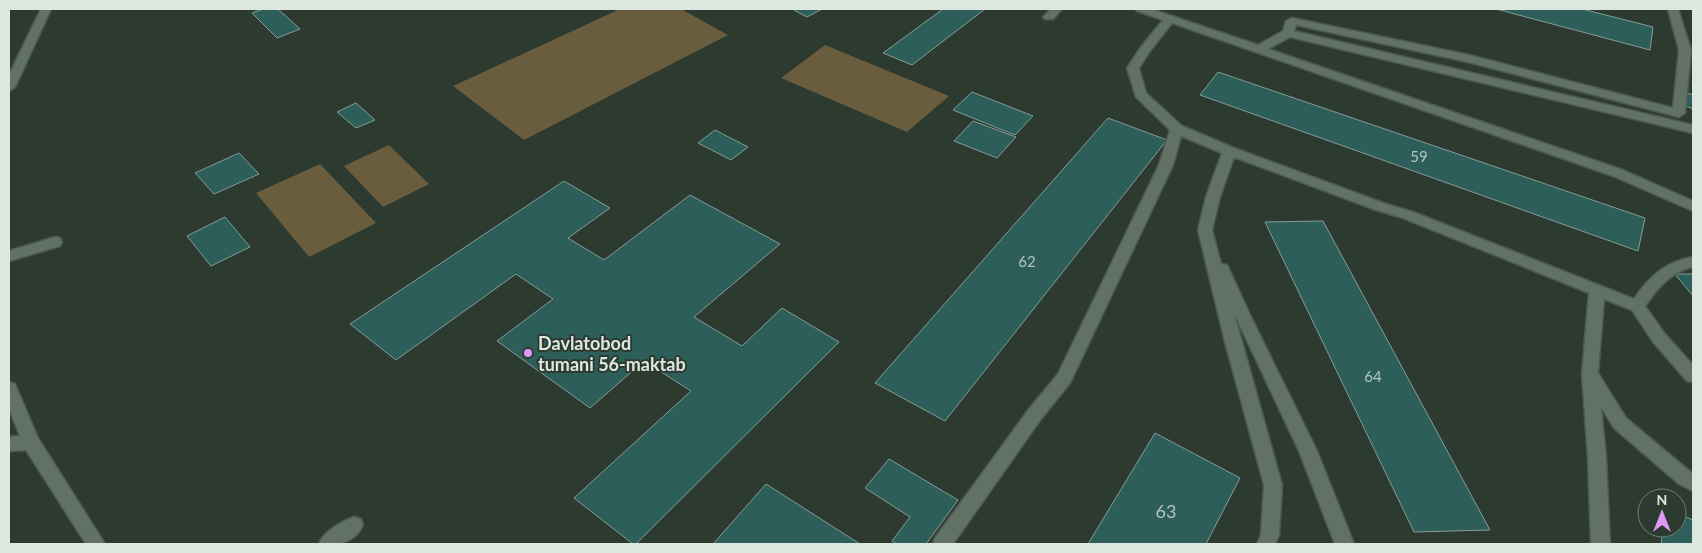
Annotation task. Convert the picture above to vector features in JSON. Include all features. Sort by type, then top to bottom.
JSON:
[{"type":"street","points":[[10,83],[46,9]]},
{"type":"street","points":[[1141,9],[1618,173],[1693,206]]},
{"type":"street","points":[[1288,33],[1292,21],[1469,58],[1679,113],[1688,79],[1685,50],[1673,9]]},
{"type":"street","points":[[1170,19],[1133,68],[1140,94],[1177,129],[1229,151],[1408,215],[1637,306],[1659,338],[1693,376]]},
{"type":"street","points":[[1259,49],[1288,33],[1693,129]]},
{"type":"street","points":[[942,544],[1035,414],[1064,378],[1166,165],[1177,129]]},
{"type":"street","points":[[1229,151],[1224,170],[1212,197],[1205,230],[1232,338],[1273,485],[1270,535],[1266,544]]},
{"type":"street","points":[[1205,230],[1242,317],[1308,451],[1344,544]]},
{"type":"street","points":[[9,256],[55,242]]},
{"type":"street","points":[[1637,306],[1658,278],[1678,264],[1693,262]]},
{"type":"street","points":[[1597,289],[1590,374],[1598,458],[1600,544]]},
{"type":"street","points":[[1590,374],[1620,423],[1693,483]]},
{"type":"street","points":[[9,389],[31,442],[96,544]]},
{"type":"street","points":[[9,444],[31,442]]},
{"type":"street","points":[[328,544],[354,525]]},
{"type":"shaded area","points":[[620,9],[681,9],[728,35],[524,140],[453,86]]},
{"type":"shaded area","points":[[825,45],[949,96],[907,132],[781,78]]},
{"type":"shaded area","points":[[389,145],[429,184],[383,207],[344,166]]},
{"type":"shaded area","points":[[320,164],[376,223],[309,257],[256,193]]},
{"type":"building","points":[[263,9],[278,9],[300,29],[277,38],[252,13]]},
{"type":"building","points":[[792,9],[822,9],[807,17]]},
{"type":"building","points":[[943,9],[985,9],[912,65],[883,53]]},
{"type":"building","points":[[1496,9],[1582,9],[1653,27],[1650,50]]},
{"type":"building","points":[[1218,72],[1645,218],[1638,251],[1200,95]]},
{"type":"building","points":[[972,92],[1033,116],[1015,135],[953,110]]},
{"type":"building","points":[[1688,93],[1693,95],[1693,109],[1686,106]]},
{"type":"building","points":[[356,103],[375,120],[356,128],[337,112]]},
{"type":"building","points":[[1108,118],[1167,140],[945,421],[875,383]]},
{"type":"building","points":[[973,121],[1016,137],[997,158],[954,141]]},
{"type":"building","points":[[715,130],[748,147],[731,160],[698,143]]},
{"type":"building","points":[[239,153],[259,174],[214,194],[195,173]]},
{"type":"building","points":[[564,181],[610,208],[568,238],[604,260],[690,195],[780,244],[694,317],[742,346],[782,308],[839,342],[636,544],[633,544],[574,498],[691,391],[644,361],[590,408],[497,341],[553,299],[516,274],[396,360],[350,324]]},
{"type":"building","points":[[225,217],[250,247],[211,266],[187,236]]},
{"type":"building","points":[[1323,221],[1490,530],[1414,532],[1265,222]]},
{"type":"building","points":[[1675,274],[1693,274],[1693,296]]},
{"type":"building","points":[[1155,433],[1240,478],[1206,544],[1088,544]]},
{"type":"building","points":[[889,459],[958,500],[926,544],[898,544],[892,541],[910,517],[865,488]]},
{"type":"building","points":[[766,484],[860,544],[713,544]]},
{"type":"building","points":[[1687,517],[1693,520],[1693,544],[1661,544],[1662,538],[1687,538]]},
{"type":"place","name":"Davlatobod tumani 56-maktab","points":[[528,353]]}]
